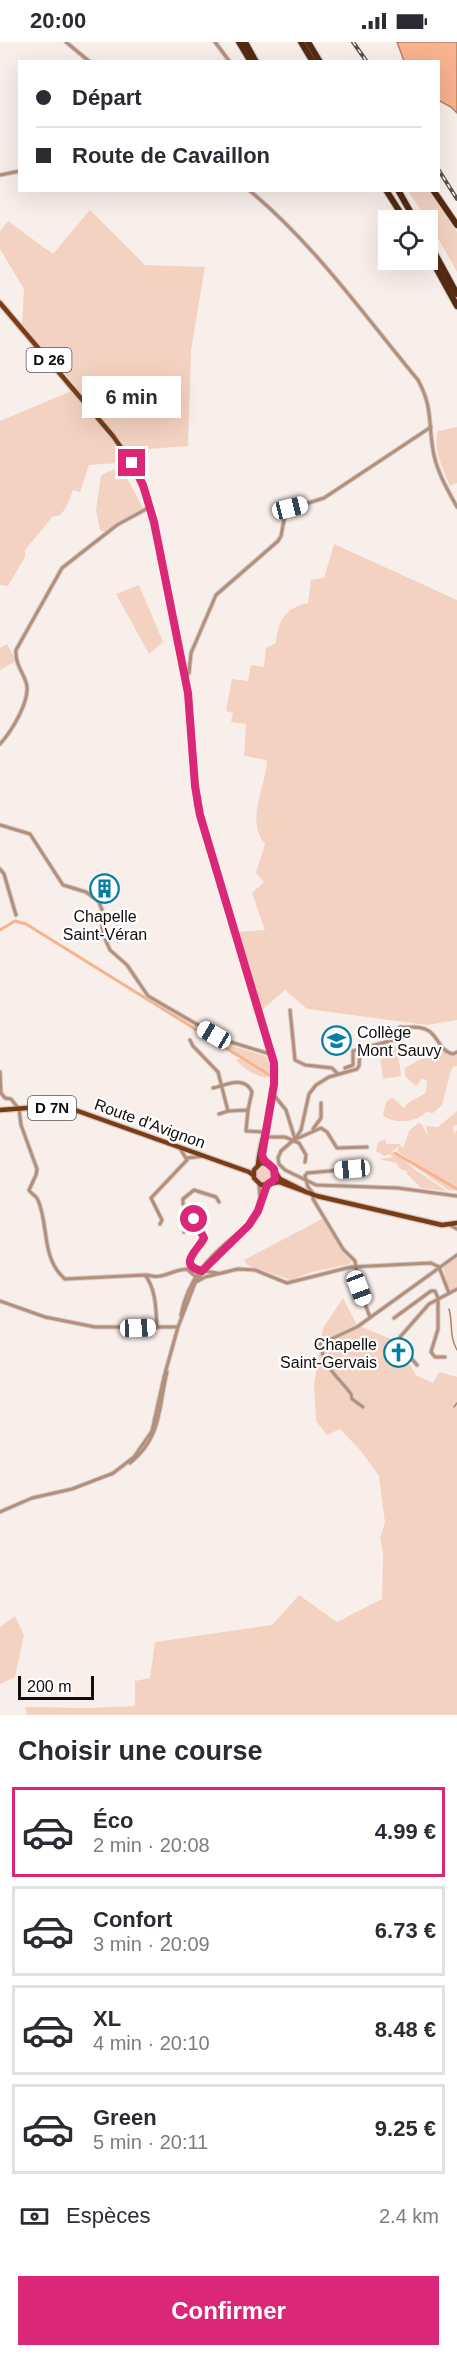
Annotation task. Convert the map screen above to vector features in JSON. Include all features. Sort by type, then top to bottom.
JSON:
[{"type":"highway","points":[[238,42],[250,60]]},
{"type":"highway","points":[[245,42],[255,60]]},
{"type":"highway","points":[[301,42],[310,60]]},
{"type":"highway","points":[[308,42],[319,60]]},
{"type":"highway","points":[[387,192],[400,210]]},
{"type":"highway","points":[[392,192],[402,210]]},
{"type":"highway","points":[[399,192],[409,210]]},
{"type":"highway","points":[[435,192],[457,223]]},
{"type":"highway","points":[[438,259],[457,294]]},
{"type":"highway","points":[[435,270],[447,287]]},
{"type":"highway","points":[[438,270],[457,306]]},
{"type":"highway","points":[[448,277],[457,288]]},
{"type":"main road","name":"D 26","points":[[0,303],[98,417],[132,463],[150,507],[185,675],[195,786],[200,815],[275,1073],[264,1137],[262,1157],[266,1163]]},
{"type":"main road","name":"Route d'Avignon","points":[[0,1110],[50,1108],[75,1110],[253,1175]]},
{"type":"main road","points":[[264,1137],[253,1175],[258,1184],[267,1185],[278,1177]]},
{"type":"main road","name":"Route d'Avignon","points":[[219,1161],[248,1168],[257,1166]]},
{"type":"main road","points":[[257,1166],[266,1163],[272,1166],[278,1177],[306,1192]]},
{"type":"main road","points":[[273,1182],[315,1195],[450,1226],[457,1223]]},
{"type":"street","points":[[66,42],[88,60]]},
{"type":"street","points":[[215,42],[228,60]]},
{"type":"street","points":[[0,175],[18,171]]},
{"type":"street","points":[[251,192],[311,248],[418,380],[427,398],[436,462],[457,507]]},
{"type":"street","points":[[185,675],[189,673],[191,653],[216,595],[278,541],[286,510],[324,498],[431,427]]},
{"type":"street","points":[[0,744],[20,712],[28,691],[16,661],[16,650],[62,568],[117,525],[150,507]]},
{"type":"street","points":[[0,825],[23,830],[30,834],[63,885],[86,892],[99,902],[102,910],[102,932],[110,950],[127,965],[148,996],[224,1040],[271,1054]]},
{"type":"street","points":[[0,870],[4,874],[16,915]]},
{"type":"street","points":[[290,1010],[295,1060],[305,1065],[332,1068],[338,1074]]},
{"type":"street","points":[[398,1036],[400,1027],[406,1029],[420,1027],[430,1032],[447,1052],[453,1054],[457,1052]]},
{"type":"street","points":[[294,1140],[305,1118],[309,1094],[316,1085],[344,1069],[358,1068],[360,1050],[406,1035],[406,1029]]},
{"type":"street","points":[[190,1040],[218,1072],[228,1111]]},
{"type":"street","points":[[0,1072],[1,1093],[5,1098],[11,1099],[19,1109],[21,1125],[37,1169],[29,1190],[38,1199],[45,1241],[58,1273],[65,1279],[145,1275],[161,1278],[176,1270],[187,1269],[196,1277]]},
{"type":"street","points":[[213,1088],[238,1082],[249,1087],[252,1092],[246,1131],[264,1137],[285,1137],[294,1140],[303,1147],[305,1162]]},
{"type":"street","points":[[273,1094],[286,1110],[294,1140]]},
{"type":"street","points":[[311,1132],[321,1118],[321,1103]]},
{"type":"street","points":[[219,1114],[248,1110]]},
{"type":"street","points":[[367,1147],[339,1149],[333,1146],[322,1128],[294,1140],[280,1151],[278,1158],[282,1168],[308,1183],[321,1186],[398,1188],[457,1196]]},
{"type":"street","points":[[174,1151],[181,1148],[187,1158]]},
{"type":"street","points":[[160,1224],[162,1220],[151,1198],[187,1158],[205,1156]]},
{"type":"street","points":[[352,1169],[308,1173],[305,1176],[310,1191],[315,1195],[313,1201],[343,1249],[355,1261],[359,1288],[370,1317]]},
{"type":"street","points":[[278,1177],[288,1180],[292,1174]]},
{"type":"street","points":[[0,1512],[32,1497],[72,1489],[112,1474],[141,1454],[153,1437],[157,1425],[184,1302],[196,1277],[219,1248],[248,1225],[260,1198],[258,1184]]},
{"type":"street","points":[[200,1271],[252,1221],[261,1205],[267,1185]]},
{"type":"street","points":[[211,1274],[200,1271],[189,1258],[204,1238],[183,1204],[184,1197],[194,1190],[216,1197],[219,1202]]},
{"type":"street","points":[[184,1232],[195,1224]]},
{"type":"street","points":[[450,1226],[457,1229]]},
{"type":"street","points":[[316,1346],[357,1327],[457,1255]]},
{"type":"street","points":[[193,1288],[202,1278],[232,1270],[250,1269],[287,1283],[317,1274],[356,1267],[431,1263],[439,1267],[449,1293]]},
{"type":"street","points":[[208,1264],[211,1274]]},
{"type":"street","points":[[145,1275],[150,1280],[156,1303],[157,1328]]},
{"type":"street","points":[[178,1328],[196,1277]]},
{"type":"street","points":[[417,1365],[404,1350],[399,1339],[429,1304],[457,1289]]},
{"type":"street","points":[[394,1318],[431,1291],[436,1292],[438,1329],[431,1352],[437,1358],[444,1357]]},
{"type":"street","points":[[0,1301],[45,1317],[95,1327],[178,1328]]},
{"type":"street","points":[[322,1343],[322,1358],[351,1394],[352,1399],[363,1407]]},
{"type":"shaded area","points":[[397,42],[457,42],[457,113],[440,101],[440,60],[404,60]]},
{"type":"shaded area","points":[[409,192],[431,192],[457,232],[457,272],[438,238],[438,210],[421,210]]},
{"type":"shaded area","points":[[90,210],[145,265],[205,267],[191,351],[188,446],[149,449],[131,462],[89,465],[80,492],[73,490],[66,508],[59,516],[53,516],[25,550],[25,557],[8,586],[0,585],[0,421],[69,392],[76,386],[22,325],[24,289],[0,249],[0,231],[8,221],[53,254]]},
{"type":"shaded area","points":[[457,427],[457,483],[450,486],[436,445],[438,431]]},
{"type":"shaded area","points":[[121,467],[143,508],[106,532],[100,530],[96,510],[101,476]]},
{"type":"shaded area","points":[[334,544],[457,600],[457,1020],[427,1025],[307,1009],[285,990],[261,1011],[238,932],[265,930],[252,893],[264,882],[256,873],[265,844],[259,835],[257,814],[267,760],[244,756],[246,724],[231,722],[233,713],[226,711],[232,679],[248,681],[251,665],[264,667],[266,648],[276,643],[284,616],[294,608],[308,603],[311,580],[324,578]]},
{"type":"shaded area","points":[[139,585],[163,642],[149,654],[116,594]]},
{"type":"shaded area","points":[[7,644],[16,661],[0,670],[0,648]]},
{"type":"shaded area","points":[[223,1043],[268,1057],[271,1071],[269,1073]]},
{"type":"shaded area","points":[[397,1046],[401,1076],[383,1079],[379,1048]]},
{"type":"shaded area","points":[[438,1049],[450,1055],[457,1054],[457,1066],[451,1071],[442,1105],[433,1113],[426,1112],[411,1120],[394,1120],[383,1116],[388,1100],[393,1098],[404,1108],[426,1092],[427,1080],[422,1079],[416,1086],[405,1076],[405,1068]]},
{"type":"shaded area","points":[[236,1059],[240,1059],[270,1077],[262,1077],[252,1072]]},
{"type":"shaded area","points":[[457,1111],[457,1125],[453,1126],[454,1134],[457,1130],[457,1188],[397,1151],[399,1146],[392,1152],[447,1191],[421,1188],[407,1174],[407,1171],[400,1169],[396,1163],[379,1159],[393,1157],[376,1151],[378,1142],[386,1139],[386,1144],[399,1144],[403,1148],[409,1131],[418,1123],[422,1124],[428,1137],[426,1126],[438,1127]]},
{"type":"shaded area","points":[[403,1159],[457,1190],[450,1191]]},
{"type":"shaded area","points":[[265,1165],[271,1168],[274,1174],[271,1180],[265,1183],[259,1180],[256,1174],[259,1168]]},
{"type":"shaded area","points":[[322,1219],[351,1261],[350,1264],[312,1272],[290,1280],[247,1265],[244,1260]]},
{"type":"shaded area","points":[[457,1258],[457,1288],[450,1292],[443,1267]]},
{"type":"shaded area","points":[[343,1298],[357,1325],[396,1341],[416,1375],[433,1383],[439,1372],[457,1377],[457,1715],[27,1715],[25,1707],[135,1706],[135,1681],[150,1678],[155,1642],[272,1625],[299,1595],[337,1622],[382,1599],[383,1553],[380,1538],[385,1523],[379,1476],[360,1450],[340,1429],[327,1435],[316,1421],[314,1385],[323,1328]]},
{"type":"shaded area","points":[[15,1616],[24,1635],[15,1677],[0,1684],[0,1627]]},
{"type":"waterway","points":[[0,930],[15,921],[26,924],[271,1076]]},
{"type":"waterway","points":[[395,1153],[457,1189]]},
{"type":"waterway","points":[[449,1309],[453,1340],[457,1350]]},
{"type":"waterway","points":[[454,1407],[457,1403]]},
{"type":"railway","points":[[353,42],[366,60]]},
{"type":"railway","points":[[440,172],[457,199]]},
{"type":"place","name":"Chapelle Saint-Véran","points":[[105,888]]},
{"type":"place","name":"Collège Mont Sauvy","points":[[336,1041]]},
{"type":"place","name":"Chapelle Saint-Gervais","points":[[398,1353]]},
{"type":"route","points":[[132,463],[143,485],[154,522],[188,693],[196,797],[200,815],[274,1063],[275,1073],[262,1155],[266,1163],[270,1164],[276,1172],[275,1179],[264,1189],[261,1205],[249,1225],[202,1271],[196,1269],[190,1260],[190,1256],[204,1240],[194,1219]]}]
